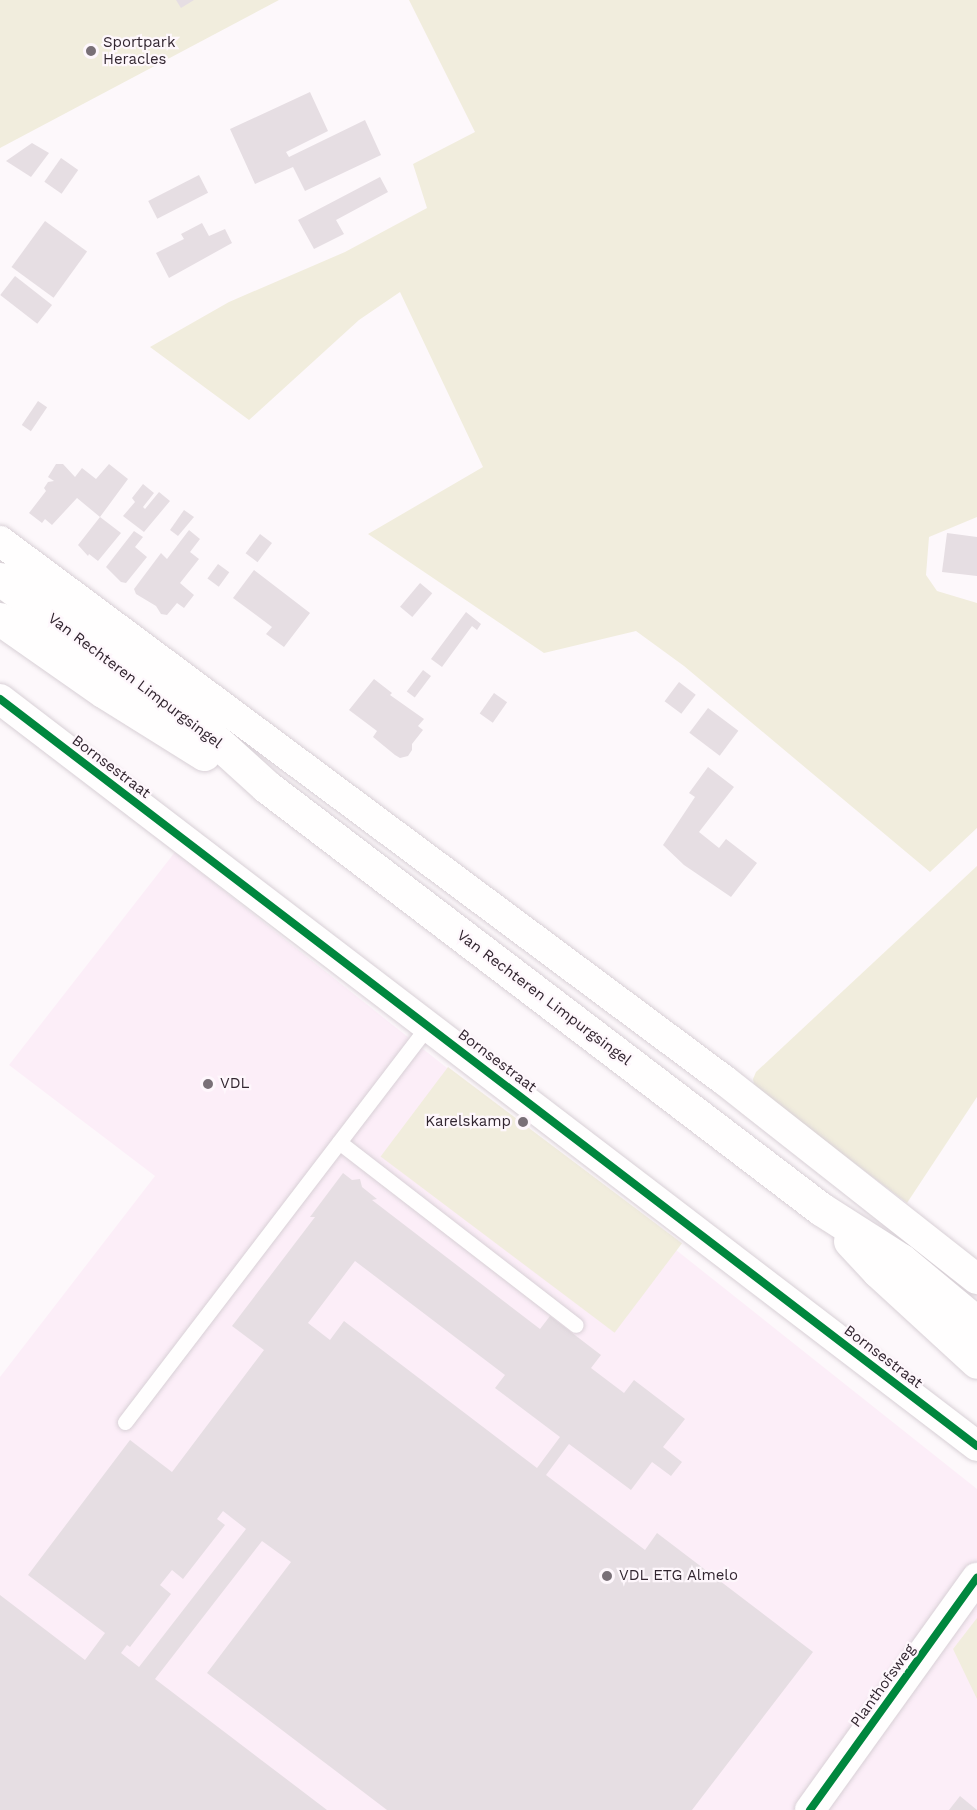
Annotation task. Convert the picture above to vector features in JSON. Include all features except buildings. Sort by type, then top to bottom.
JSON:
[{"type":"main road","name":"Van Rechteren Limpurgsingel","points":[[0,579],[203,729],[267,787],[821,1209],[901,1260],[977,1323]]},
{"type":"main road","name":"Van Rechteren Limpurgsingel","points":[[0,619],[150,721],[207,756],[267,787]]},
{"type":"main road","name":"Van Rechteren Limpurgsingel","points":[[821,1209],[878,1271],[977,1362]]},
{"type":"street","points":[[0,541],[724,1080],[977,1279]]},
{"type":"street","name":"Bornsestraat","points":[[0,699],[977,1446]]},
{"type":"street","name":"Planthofsweg","points":[[810,1810],[977,1578]]},
{"type":"lane","points":[[125,1422],[428,1025]]},
{"type":"lane","points":[[339,1142],[576,1325]]},
{"type":"shaded area","name":"Sportpark Heracles","points":[[0,0],[279,0],[0,148]]},
{"type":"shaded area","points":[[409,0],[977,0],[977,517],[929,537],[926,575],[937,591],[977,603],[977,828],[930,872],[684,666],[636,631],[544,653],[368,534],[483,467],[400,292],[359,320],[249,420],[150,347],[229,302],[345,252],[427,208],[413,164],[475,132]]},
{"type":"shaded area","points":[[175,852],[977,1489],[977,1810],[0,1810],[0,1377],[155,1176],[9,1065]]},
{"type":"shaded area","points":[[977,866],[977,1097],[907,1203],[787,1112],[754,1084],[753,1079],[756,1072]]},
{"type":"shaded area","points":[[448,1067],[682,1243],[615,1333],[381,1156]]},
{"type":"shaded area","points":[[977,1618],[977,1699],[953,1649]]},
{"type":"cycle path","points":[[0,699],[977,1446]]},
{"type":"cycle path","points":[[810,1810],[977,1578]]},
{"type":"place","name":"Sportpark Heracles","points":[[91,51]]},
{"type":"place","name":"VDL","points":[[208,1084]]},
{"type":"place","name":"Karelskamp","points":[[523,1122]]},
{"type":"place","name":"VDL ETG Almelo","points":[[607,1576]]}]
